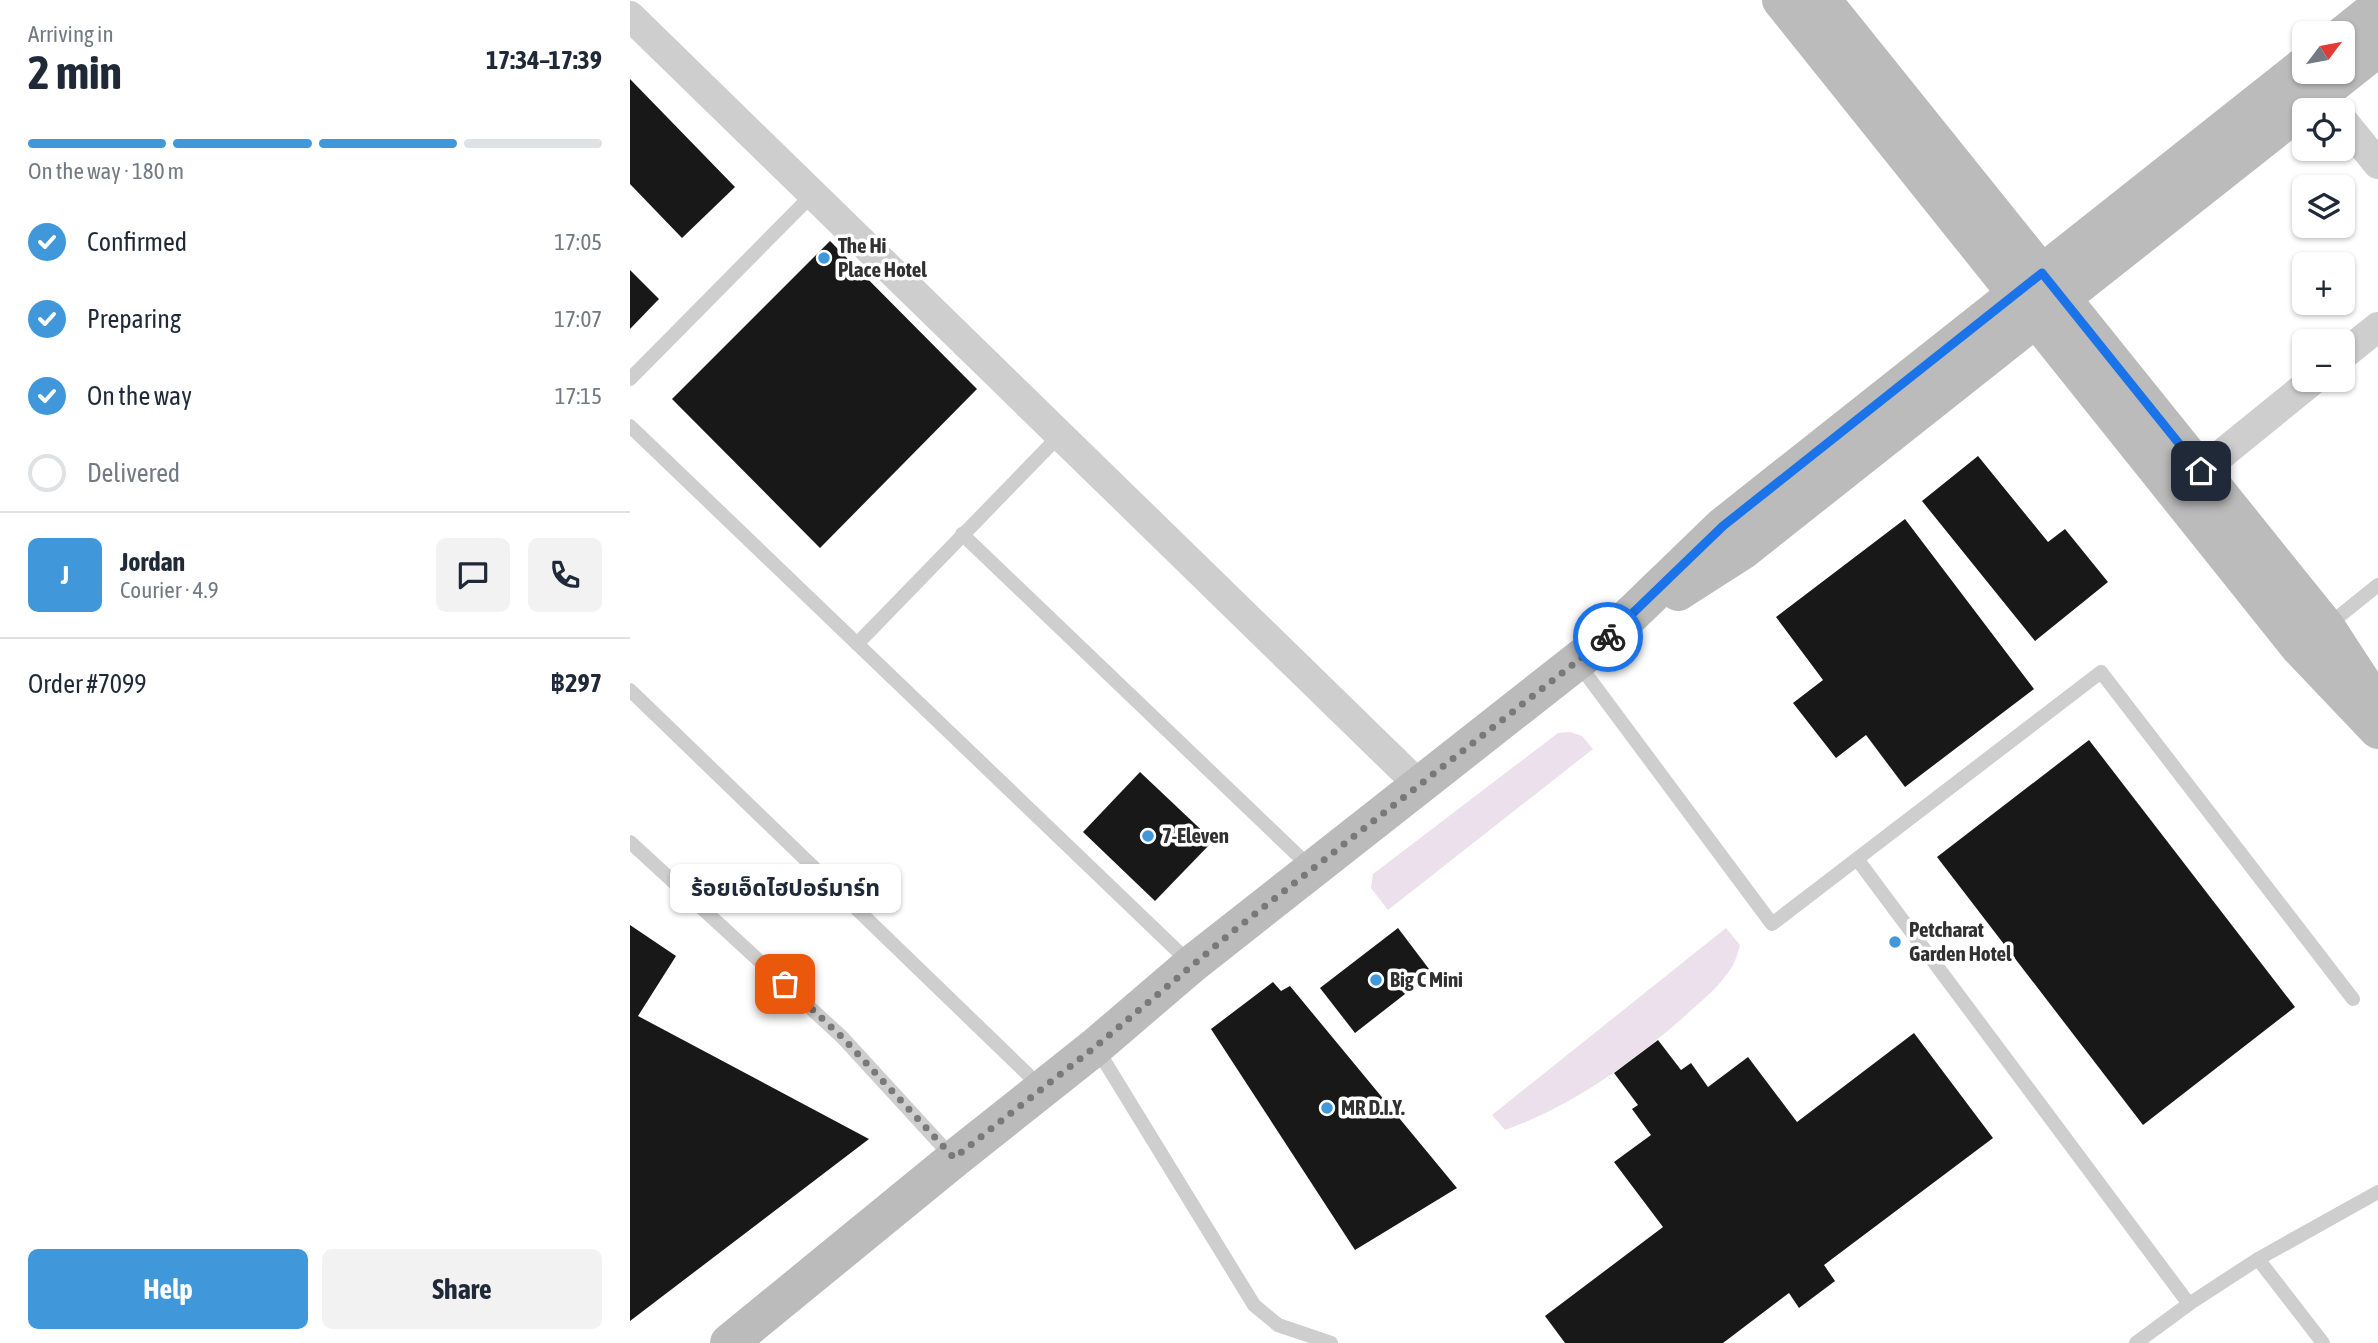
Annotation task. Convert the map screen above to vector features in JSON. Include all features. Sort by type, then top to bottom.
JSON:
[{"type":"street","points":[[1782,0],[2039,296],[2201,471],[2378,730]]},
{"type":"street","points":[[1822,0],[2039,296],[2313,637],[2378,706]]},
{"type":"street","points":[[2356,25],[2378,8]]},
{"type":"street","points":[[630,16],[1419,784]]},
{"type":"street","points":[[729,1343],[954,1158],[1095,1047],[1192,964],[1608,637],[1723,526],[2378,48]]},
{"type":"street","points":[[2039,296],[2292,76]]},
{"type":"street","points":[[2355,135],[2378,164]]},
{"type":"street","points":[[2355,345],[2378,327]]},
{"type":"street","points":[[2201,471],[2298,392]]},
{"type":"lane","points":[[630,379],[813,194]]},
{"type":"lane","points":[[630,426],[1192,964]]},
{"type":"lane","points":[[857,644],[1060,435]]},
{"type":"lane","points":[[962,534],[1312,869]]},
{"type":"lane","points":[[2313,637],[2377,586]]},
{"type":"lane","points":[[1577,662],[1772,924],[2101,672],[2353,999]]},
{"type":"lane","points":[[630,690],[1042,1088]]},
{"type":"lane","points":[[630,842],[842,1037],[954,1158]]},
{"type":"lane","points":[[1857,859],[2189,1304]]},
{"type":"lane","points":[[1095,1047],[1254,1305],[1278,1325],[1331,1343]]},
{"type":"lane","points":[[2136,1343],[2258,1259],[2378,1192]]},
{"type":"lane","points":[[2258,1259],[2323,1343]]},
{"type":"shaded area","points":[[1570,732],[1582,736],[1593,749],[1388,910],[1371,888],[1373,874],[1558,733]]},
{"type":"shaded area","points":[[1726,928],[1740,945],[1728,972],[1704,999],[1644,1050],[1578,1096],[1530,1120],[1505,1130],[1492,1115]]},
{"type":"building","points":[[630,79],[735,187],[682,238],[630,184]]},
{"type":"building","points":[[830,241],[977,389],[820,548],[672,399]]},
{"type":"building","points":[[630,270],[659,299],[630,329]]},
{"type":"building","points":[[1978,456],[2048,542],[2065,529],[2108,582],[2035,641],[1922,501]]},
{"type":"building","points":[[1905,519],[2034,689],[1905,787],[1866,735],[1836,758],[1793,703],[1823,680],[1776,617]]},
{"type":"building","points":[[2089,740],[2295,1007],[2143,1125],[1937,857]]},
{"type":"building","name":"7-Eleven","points":[[1140,772],[1213,841],[1155,901],[1083,832]]},
{"type":"building","points":[[630,925],[676,956],[638,1016],[869,1139],[630,1321]]},
{"type":"building","name":"Big C Mini","points":[[1398,928],[1432,973],[1355,1033],[1320,988]]},
{"type":"building","name":"MR D.I.Y.","points":[[1273,982],[1281,991],[1290,986],[1457,1188],[1355,1250],[1211,1029]]},
{"type":"building","points":[[1914,1033],[1993,1138],[1824,1265],[1835,1281],[1799,1308],[1789,1293],[1723,1343],[1565,1343],[1545,1316],[1663,1227],[1614,1162],[1651,1135],[1632,1109],[1638,1105],[1614,1073],[1658,1040],[1681,1070],[1691,1063],[1708,1087],[1748,1057],[1797,1122]]},
{"type":"way so far","points":[[785,984],[842,1037],[954,1158],[1095,1047],[1232,932],[1608,637]]},
{"type":"place","name":"The Hi Place Hotel","points":[[824,258]]},
{"type":"place","name":"7-Eleven","points":[[1148,836]]},
{"type":"place","name":"Petcharat Garden Hotel","points":[[1895,942]]},
{"type":"place","name":"Big C Mini","points":[[1376,980]]},
{"type":"place","name":"ร้อยเอ็ดไฮปอร์มาร์ท","points":[[785,984]]},
{"type":"place","name":"MR D.I.Y.","points":[[1327,1108]]},
{"type":"route","points":[[1608,637],[1723,526],[2042,273],[2201,471]]}]
